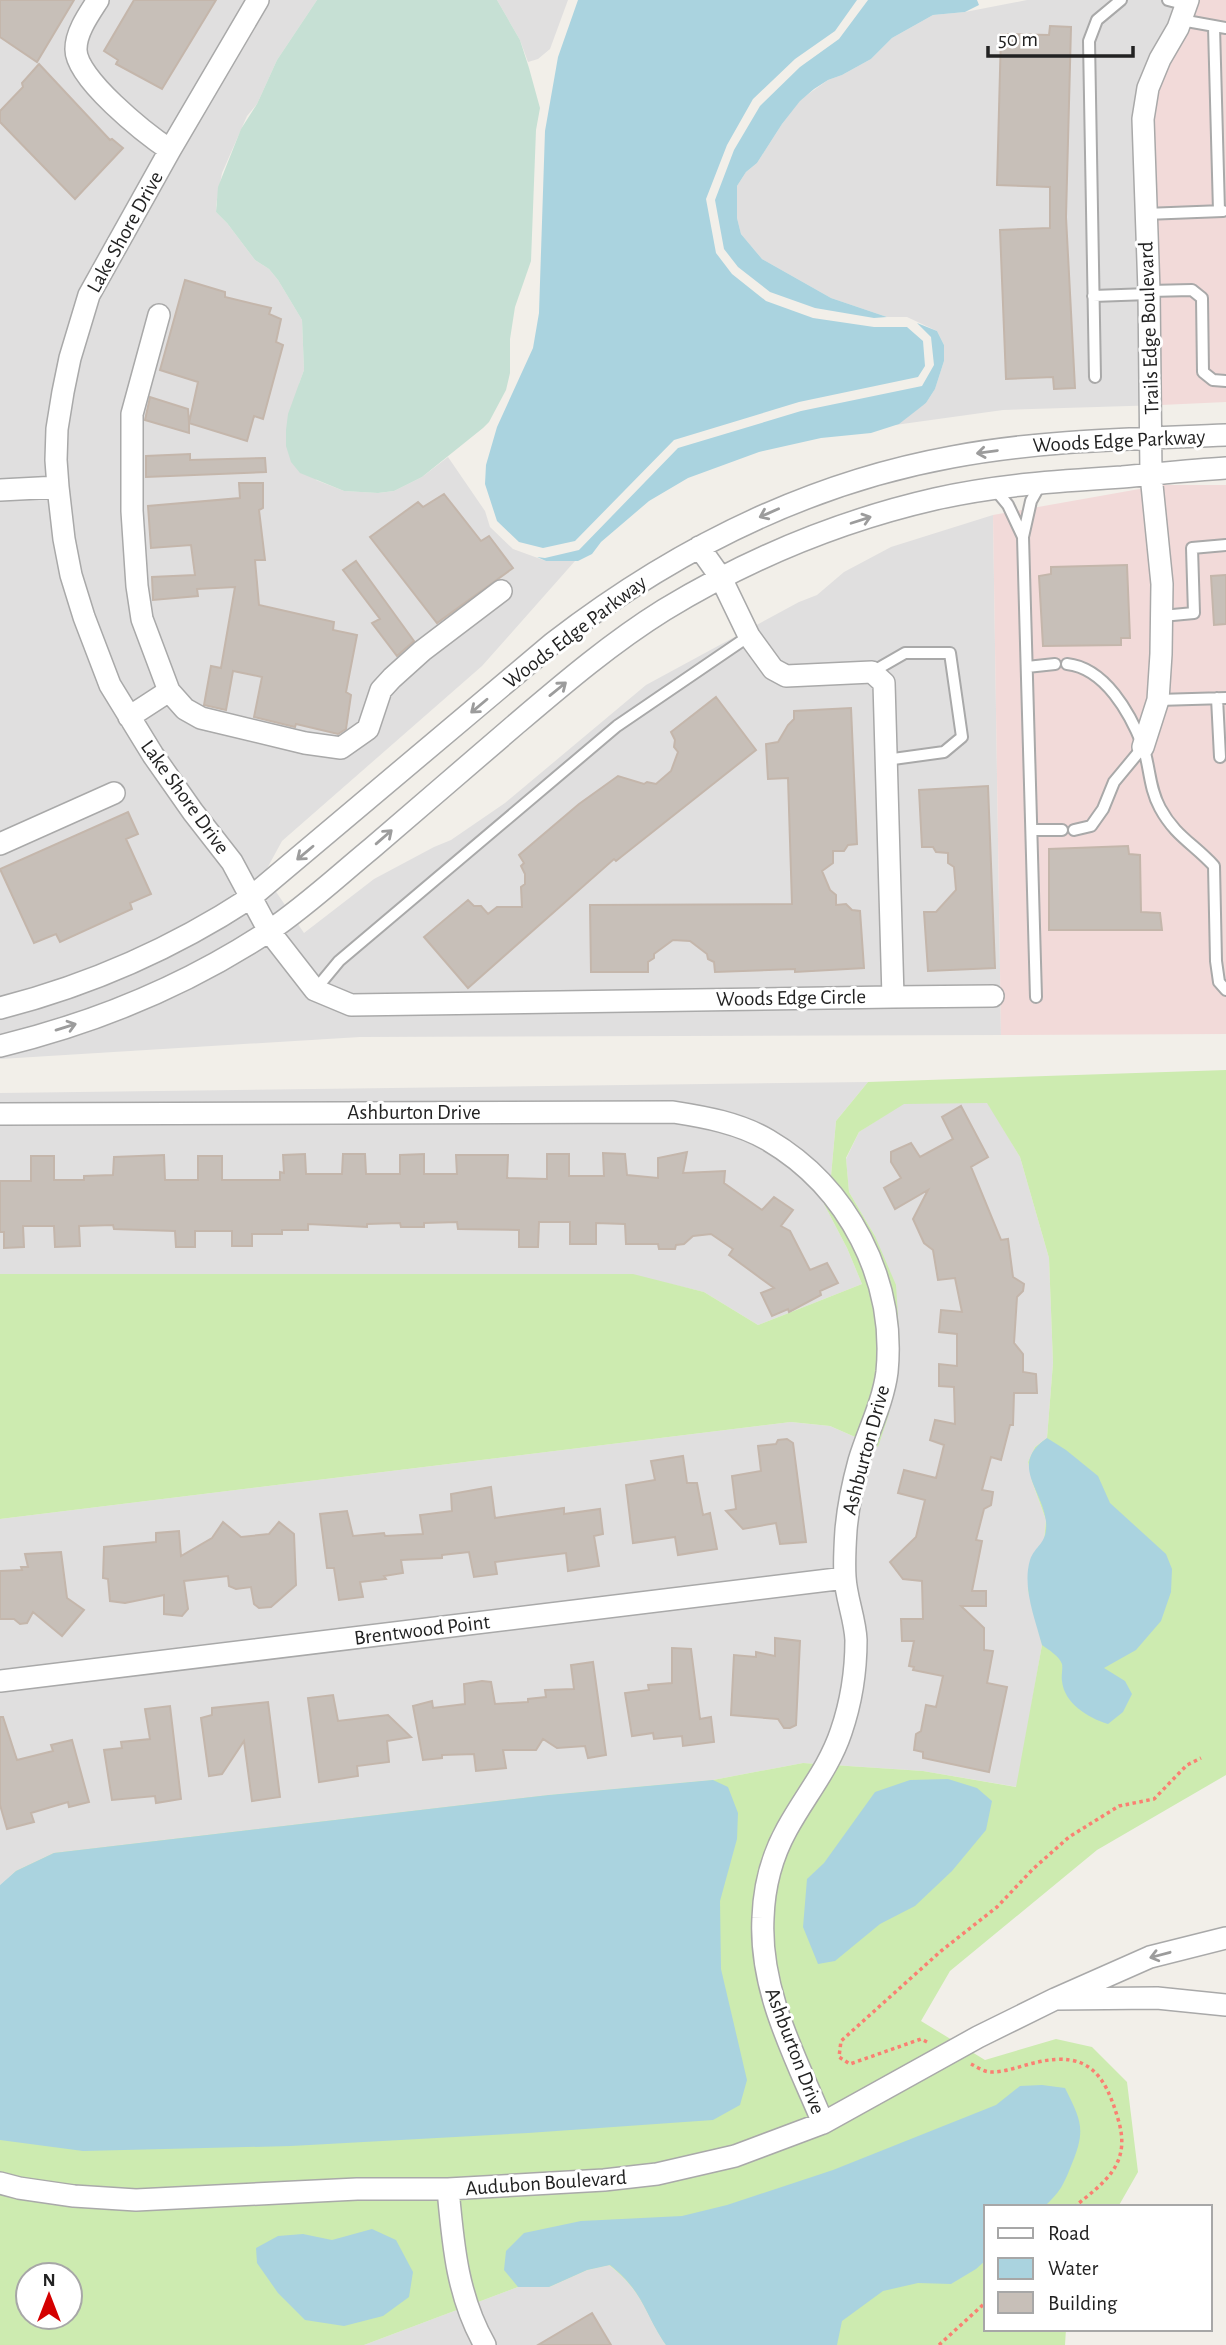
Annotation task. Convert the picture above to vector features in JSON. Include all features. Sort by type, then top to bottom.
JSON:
[{"type":"street","points":[[98,0],[78,37],[77,59],[84,73],[144,132],[170,150]]},
{"type":"street","name":"Lake Shore Drive","points":[[250,898],[232,862],[193,812],[110,685],[71,575],[64,539],[56,460],[62,392],[89,295],[258,0]]},
{"type":"street","name":"Trails Edge Boulevard","points":[[1143,747],[1158,700],[1162,584],[1152,475],[1143,119],[1146,99],[1181,6]]},
{"type":"street","points":[[159,315],[132,414],[132,511],[137,586],[142,619],[169,691],[186,709],[201,718],[305,743],[341,748],[368,729],[381,690],[392,678],[422,651],[501,591]]},
{"type":"street","name":"Woods Edge Parkway","points":[[0,1008],[84,983],[147,957],[189,936],[250,898],[598,608],[699,547],[788,505],[898,468],[954,456],[1030,446],[1226,435]]},
{"type":"street","name":"Woods Edge Parkway","points":[[0,1045],[81,1023],[128,1005],[185,978],[269,931],[321,891],[546,698],[606,651],[662,612],[766,555],[823,532],[936,499],[994,488],[1226,468]]},
{"type":"street","points":[[0,490],[58,487]]},
{"type":"street","points":[[699,547],[721,578],[749,636],[773,669],[786,676],[872,672]]},
{"type":"street","name":"Woods Edge Circle","points":[[250,898],[269,931],[315,990],[351,1005],[893,996],[884,683],[872,672]]},
{"type":"street","points":[[129,717],[169,691]]},
{"type":"street","points":[[0,844],[114,793]]},
{"type":"street","points":[[893,996],[993,996]]},
{"type":"street","name":"Ashburton Drive","points":[[0,1114],[643,1111],[699,1117],[727,1123],[769,1141],[797,1161],[841,1206],[866,1246],[882,1297],[888,1339],[887,1373],[880,1404],[851,1494],[846,1528],[845,1578],[853,1611],[855,1666],[848,1707],[828,1762],[777,1849],[767,1882],[762,1919],[764,1960],[773,2002],[823,2123]]},
{"type":"street","name":"Brentwood Point","points":[[0,1681],[845,1578]]},
{"type":"street","name":"Audubon Boulevard","points":[[0,2183],[19,2189],[74,2196],[136,2200],[357,2189],[448,2189],[604,2180],[657,2174],[735,2156],[823,2123],[1055,1999],[1150,1957],[1226,1938]]},
{"type":"street","name":"Audubon Boulevard","points":[[1055,1999],[1157,1998],[1226,2005]]},
{"type":"street","points":[[448,2189],[457,2271],[465,2302],[485,2345]]},
{"type":"lane","points":[[1095,377],[1089,41],[1097,20],[1121,0]]},
{"type":"lane","points":[[1181,6],[1214,27],[1226,28]]},
{"type":"lane","points":[[1145,214],[1223,211],[1214,27]]},
{"type":"lane","points":[[1093,296],[1192,290],[1202,298],[1203,372],[1213,380],[1226,381]]},
{"type":"lane","points":[[1036,997],[1023,537],[1031,501],[1041,483]]},
{"type":"lane","points":[[994,488],[1008,505],[1023,537]]},
{"type":"lane","points":[[1162,616],[1194,612],[1192,548],[1226,545]]},
{"type":"lane","points":[[315,990],[339,961],[617,726],[749,636]]},
{"type":"lane","points":[[872,672],[905,653],[950,653],[962,737],[944,752],[886,760]]},
{"type":"lane","points":[[1027,667],[1055,664]]},
{"type":"lane","points":[[1067,664],[1081,665],[1097,675],[1120,701],[1143,747],[1149,783],[1172,829],[1220,866],[1216,961],[1219,982],[1226,990]]},
{"type":"lane","points":[[1158,700],[1222,698],[1220,757]]},
{"type":"lane","points":[[1074,830],[1091,826],[1103,808],[1114,782],[1143,747]]},
{"type":"lane","points":[[1032,830],[1062,830]]},
{"type":"path","points":[[1076,2205],[1111,2177],[1122,2148],[1121,2129],[1114,2104],[1103,2079],[1086,2064],[1064,2058],[988,2072],[921,2039],[850,2064],[839,2057],[841,2041],[941,1951],[996,1907],[1032,1868],[1069,1837],[1119,1806],[1153,1799],[1187,1765],[1200,1758]]},
{"type":"path","points":[[939,2345],[984,2304]]},
{"type":"shaded area","points":[[0,0],[317,0],[277,60],[257,104],[247,116],[222,173],[216,205],[216,212],[255,260],[269,269],[278,280],[302,320],[304,370],[299,384],[316,480],[344,491],[394,491],[422,477],[448,457],[485,511],[490,527],[513,549],[546,561],[575,561],[482,666],[282,841],[264,874],[304,933],[374,879],[451,840],[505,803],[646,685],[799,602],[817,595],[844,572],[891,547],[993,515],[1001,1035],[360,1037],[0,1059]]},
{"type":"shaded area","points":[[497,0],[568,0],[550,49],[538,59],[528,62],[520,40]]},
{"type":"shaded area","points":[[1027,0],[1197,0],[1161,405],[1003,410],[895,425],[926,403],[935,389],[944,361],[944,345],[937,331],[907,317],[887,317],[831,298],[762,259],[741,234],[737,218],[737,186],[746,172],[757,163],[800,100],[828,80],[871,59],[892,38],[933,15]]},
{"type":"shaded area","points":[[1196,0],[1226,0],[1226,402],[1161,405],[1143,121]]},
{"type":"shaded area","points":[[1162,485],[1226,485],[1226,1034],[1001,1035],[993,515]]},
{"type":"shaded area","points":[[868,1082],[836,1121],[831,1176],[824,1204],[862,1284],[758,1325],[704,1292],[633,1275],[0,1274],[0,1093]]},
{"type":"shaded area","points":[[904,1103],[988,1103],[1020,1157],[1049,1258],[1053,1363],[1047,1438],[1035,1447],[1028,1462],[1046,1520],[1044,1541],[1031,1559],[1028,1590],[1042,1645],[1017,1787],[923,1771],[803,1763],[713,1780],[549,1795],[16,1871],[0,1885],[0,1519],[791,1422],[830,1426],[878,1447],[875,1236],[849,1192],[846,1159],[859,1132]]},
{"type":"shaded area","points":[[609,2265],[640,2295],[666,2345],[364,2345],[518,2287],[549,2287],[587,2270]]},
{"type":"green space","points":[[317,0],[497,0],[520,40],[540,108],[536,130],[531,261],[515,307],[510,339],[510,373],[506,390],[483,428],[422,477],[394,491],[344,491],[300,473],[291,462],[286,446],[286,430],[288,414],[304,370],[302,320],[278,280],[269,269],[255,260],[216,212],[218,187],[241,129],[257,104],[277,60]]},
{"type":"green space","points":[[1226,1070],[1226,1775],[1097,1850],[950,1971],[921,2021],[985,2060],[1056,2039],[1092,2047],[1127,2082],[1138,2172],[1119,2205],[984,2205],[984,2331],[1066,2331],[1065,2345],[666,2345],[637,2293],[609,2265],[587,2270],[549,2287],[518,2287],[364,2345],[0,2345],[0,1886],[16,1871],[54,1853],[549,1795],[713,1780],[803,1763],[923,1771],[1016,1787],[1042,1645],[1028,1590],[1031,1559],[1044,1541],[1046,1520],[1028,1462],[1035,1447],[1047,1438],[1053,1363],[1049,1258],[1020,1157],[987,1103],[904,1104],[859,1132],[846,1158],[849,1192],[875,1236],[896,1285],[900,1348],[889,1414],[878,1447],[830,1426],[791,1422],[0,1519],[0,1274],[633,1274],[704,1292],[758,1325],[862,1284],[824,1204],[831,1176],[836,1121],[868,1082]]},
{"type":"water","points":[[578,0],[857,0],[835,31],[795,59],[753,99],[727,145],[706,199],[716,253],[732,274],[766,301],[813,318],[874,327],[907,327],[923,341],[925,366],[918,377],[799,402],[674,440],[575,541],[543,548],[519,542],[497,521],[485,484],[486,465],[497,427],[533,348],[539,313],[545,131],[558,57]]},
{"type":"water","points":[[868,0],[977,0],[979,5],[965,12],[933,15],[892,38],[871,59],[828,80],[800,101],[757,163],[746,172],[737,186],[737,218],[741,234],[762,259],[831,298],[887,317],[874,318],[815,308],[770,292],[738,267],[724,249],[715,200],[734,150],[760,106],[800,67],[839,39]]},
{"type":"water","points":[[917,323],[937,331],[944,345],[944,361],[935,389],[926,403],[899,424],[871,433],[821,438],[759,452],[688,478],[649,501],[601,542],[592,554],[578,561],[546,561],[537,557],[545,558],[579,550],[678,448],[801,411],[922,386],[934,365],[931,337]]},
{"type":"water","points":[[1047,1438],[1098,1476],[1110,1503],[1166,1554],[1172,1569],[1171,1592],[1161,1621],[1136,1650],[1104,1668],[1125,1681],[1132,1694],[1123,1712],[1108,1724],[1085,1714],[1067,1696],[1062,1681],[1062,1664],[1042,1645],[1030,1603],[1028,1570],[1032,1555],[1045,1535],[1046,1521],[1031,1477],[1030,1457]]},
{"type":"water","points":[[948,1779],[977,1788],[992,1801],[986,1830],[952,1871],[915,1906],[880,1924],[835,1961],[818,1964],[803,1927],[807,1879],[824,1863],[875,1792],[910,1780]]},
{"type":"water","points":[[713,1780],[728,1787],[738,1813],[737,1839],[720,1901],[721,1969],[747,2080],[740,2105],[713,2120],[291,2146],[83,2151],[0,2140],[0,1885],[16,1871],[54,1853],[549,1795]]},
{"type":"water","points":[[1020,2086],[1065,2088],[1075,2109],[1080,2126],[1079,2143],[1066,2179],[1057,2193],[1046,2205],[984,2205],[984,2262],[951,2284],[918,2283],[883,2291],[842,2321],[837,2345],[666,2345],[630,2284],[610,2265],[587,2270],[549,2287],[518,2287],[504,2270],[506,2251],[524,2233],[581,2221],[682,2216],[727,2205],[833,2170],[996,2105]]},
{"type":"water","points":[[372,2229],[396,2240],[413,2272],[409,2297],[383,2316],[344,2326],[305,2320],[278,2293],[257,2263],[256,2248],[278,2236],[303,2234],[332,2240]]},
{"type":"building","points":[[0,0],[74,0],[37,62],[0,37]]},
{"type":"building","points":[[134,0],[216,0],[162,89],[116,64],[118,60],[104,51]]},
{"type":"building","points":[[1050,26],[1071,27],[1066,217],[1075,388],[1054,389],[1053,377],[1006,379],[1000,230],[1050,228],[1050,187],[997,185],[1001,34],[1049,35]]},
{"type":"building","points":[[39,64],[110,140],[123,148],[75,199],[0,122],[0,111],[23,87],[22,83]]},
{"type":"building","points":[[185,280],[225,292],[225,297],[271,308],[269,314],[281,319],[276,342],[283,345],[263,419],[254,416],[247,441],[189,423],[198,382],[160,370]]},
{"type":"building","points":[[150,397],[188,409],[189,433],[145,420]]},
{"type":"building","points":[[190,454],[190,460],[265,458],[266,472],[146,477],[146,456]]},
{"type":"building","points":[[239,483],[263,483],[263,508],[259,510],[265,560],[255,560],[259,605],[334,622],[333,630],[357,635],[346,692],[351,695],[346,729],[338,734],[254,717],[262,677],[233,671],[226,710],[204,705],[211,666],[221,668],[235,587],[197,589],[198,596],[153,600],[152,577],[195,575],[191,545],[151,548],[148,506],[240,498]]},
{"type":"building","points":[[444,494],[481,541],[489,536],[513,568],[437,623],[370,537],[418,502],[423,507]]},
{"type":"building","points":[[356,561],[414,641],[397,656],[372,623],[380,619],[343,570]]},
{"type":"building","points":[[1127,565],[1130,638],[1121,638],[1121,645],[1043,646],[1039,576],[1051,574],[1051,567]]},
{"type":"building","points":[[1226,575],[1226,624],[1214,625],[1211,576]]},
{"type":"building","points":[[716,697],[756,750],[616,861],[614,859],[468,988],[424,937],[468,900],[474,906],[481,906],[488,914],[497,907],[522,907],[521,887],[525,884],[525,874],[521,866],[524,863],[519,855],[579,804],[618,776],[644,784],[656,784],[671,771],[678,752],[674,747],[675,740],[671,732]]},
{"type":"building","points":[[851,708],[857,844],[848,845],[844,851],[833,851],[833,863],[822,871],[830,890],[836,895],[836,905],[846,904],[852,910],[860,911],[864,968],[795,972],[795,969],[715,972],[714,962],[690,941],[673,940],[654,954],[654,958],[648,962],[648,972],[591,972],[590,905],[792,904],[788,778],[768,779],[766,744],[778,742],[794,719],[794,711]]},
{"type":"building","points":[[988,786],[995,968],[928,971],[924,912],[936,912],[956,890],[954,867],[948,863],[948,853],[936,852],[933,847],[922,847],[919,790]]},
{"type":"building","points":[[128,812],[138,834],[126,839],[151,894],[130,903],[132,909],[60,942],[56,934],[34,943],[0,869]]},
{"type":"building","points":[[1128,846],[1129,854],[1140,855],[1141,912],[1160,913],[1162,930],[1049,930],[1049,849]]},
{"type":"building","points":[[961,1106],[988,1157],[971,1167],[1001,1240],[1008,1239],[1013,1277],[1024,1284],[1023,1291],[1017,1297],[1014,1343],[1023,1354],[1023,1372],[1036,1374],[1037,1393],[1014,1393],[1013,1425],[1010,1425],[1001,1460],[991,1457],[982,1490],[993,1492],[991,1505],[984,1509],[976,1540],[982,1541],[972,1591],[986,1591],[986,1606],[961,1606],[984,1628],[984,1650],[993,1651],[987,1683],[1007,1687],[989,1772],[923,1758],[923,1752],[914,1750],[916,1734],[921,1731],[926,1705],[936,1707],[943,1676],[913,1670],[914,1667],[909,1666],[914,1641],[902,1641],[901,1619],[923,1619],[922,1581],[903,1579],[890,1562],[916,1537],[925,1500],[898,1493],[904,1470],[936,1478],[944,1445],[930,1440],[935,1420],[955,1424],[954,1387],[939,1386],[939,1364],[957,1366],[957,1334],[939,1332],[941,1310],[962,1312],[955,1278],[938,1280],[933,1250],[924,1243],[913,1219],[928,1190],[895,1209],[884,1188],[901,1178],[891,1162],[891,1152],[911,1143],[920,1157],[953,1139],[942,1117]]},
{"type":"building","points":[[687,1152],[683,1173],[725,1171],[724,1183],[762,1210],[774,1197],[793,1210],[781,1226],[790,1231],[810,1270],[827,1263],[838,1283],[820,1291],[821,1295],[789,1312],[788,1309],[772,1316],[761,1293],[774,1288],[729,1255],[733,1249],[711,1234],[693,1236],[684,1244],[676,1245],[675,1249],[659,1249],[658,1244],[626,1244],[625,1224],[596,1223],[596,1244],[570,1244],[570,1222],[539,1222],[538,1247],[519,1247],[519,1230],[458,1229],[457,1222],[424,1223],[424,1227],[401,1227],[400,1223],[367,1224],[367,1227],[308,1224],[308,1230],[282,1230],[282,1234],[252,1234],[252,1246],[232,1246],[232,1231],[195,1231],[195,1247],[176,1247],[175,1231],[114,1229],[113,1225],[79,1226],[80,1246],[55,1247],[54,1226],[23,1226],[24,1247],[4,1248],[4,1232],[0,1232],[0,1181],[31,1181],[31,1156],[54,1156],[54,1180],[84,1180],[84,1176],[113,1175],[114,1157],[164,1155],[165,1180],[198,1180],[198,1156],[222,1156],[222,1180],[280,1180],[280,1172],[284,1173],[283,1155],[305,1154],[306,1174],[342,1174],[343,1154],[365,1154],[366,1174],[400,1174],[400,1155],[424,1154],[424,1174],[457,1174],[456,1155],[508,1155],[507,1178],[547,1179],[547,1154],[569,1154],[569,1176],[604,1176],[603,1153],[625,1154],[627,1175],[658,1178],[658,1158]]},
{"type":"building","points":[[787,1439],[793,1443],[806,1542],[780,1544],[776,1523],[743,1529],[726,1511],[736,1509],[732,1476],[761,1471],[758,1446],[776,1444],[778,1440]]},
{"type":"building","points":[[683,1456],[687,1483],[697,1483],[703,1515],[710,1513],[717,1549],[678,1555],[675,1537],[633,1543],[626,1485],[655,1480],[651,1461]]},
{"type":"building","points":[[491,1487],[495,1518],[564,1508],[564,1514],[600,1509],[603,1534],[594,1536],[599,1566],[568,1571],[566,1553],[495,1562],[497,1574],[474,1577],[469,1552],[442,1555],[442,1558],[401,1560],[403,1573],[384,1576],[386,1579],[360,1582],[363,1597],[339,1600],[334,1568],[327,1568],[320,1514],[347,1511],[353,1536],[384,1533],[385,1536],[423,1534],[420,1515],[452,1511],[451,1494]]},
{"type":"building","points":[[223,1522],[241,1537],[269,1534],[279,1522],[294,1534],[296,1585],[271,1607],[259,1608],[254,1604],[251,1587],[236,1589],[229,1586],[228,1576],[184,1581],[188,1609],[182,1616],[164,1614],[164,1595],[125,1603],[110,1601],[108,1579],[103,1578],[104,1547],[156,1542],[156,1533],[179,1531],[181,1556],[212,1538]]},
{"type":"building","points":[[61,1552],[67,1598],[84,1610],[62,1636],[33,1612],[27,1623],[0,1619],[0,1571],[22,1570],[21,1567],[28,1567],[25,1554]]},
{"type":"building","points":[[775,1638],[800,1641],[796,1725],[790,1728],[784,1728],[778,1719],[731,1715],[734,1655],[756,1657],[756,1652],[775,1656]]},
{"type":"building","points":[[672,1648],[691,1649],[700,1719],[711,1717],[714,1742],[683,1746],[682,1736],[654,1739],[653,1733],[632,1736],[625,1693],[649,1690],[648,1685],[672,1683]]},
{"type":"building","points":[[593,1662],[606,1755],[588,1758],[585,1746],[557,1748],[543,1739],[536,1750],[503,1750],[506,1768],[476,1771],[474,1754],[442,1755],[442,1758],[423,1760],[413,1706],[432,1701],[433,1708],[465,1704],[464,1684],[482,1681],[491,1682],[495,1704],[528,1702],[528,1699],[546,1697],[545,1690],[574,1689],[571,1665]]},
{"type":"building","points":[[333,1695],[338,1721],[388,1715],[411,1737],[387,1741],[389,1762],[357,1766],[358,1776],[319,1782],[308,1698]]},
{"type":"building","points":[[268,1702],[280,1797],[252,1801],[244,1741],[222,1774],[209,1776],[201,1718],[212,1715],[212,1708]]},
{"type":"building","points":[[170,1706],[181,1799],[156,1803],[155,1796],[112,1800],[104,1750],[122,1748],[121,1742],[150,1739],[145,1709]]},
{"type":"building","points":[[0,1717],[3,1717],[17,1760],[53,1751],[51,1745],[72,1740],[89,1802],[69,1807],[68,1802],[31,1813],[34,1822],[7,1829],[0,1805]]},
{"type":"building","points":[[592,2313],[611,2345],[538,2345]]}]
